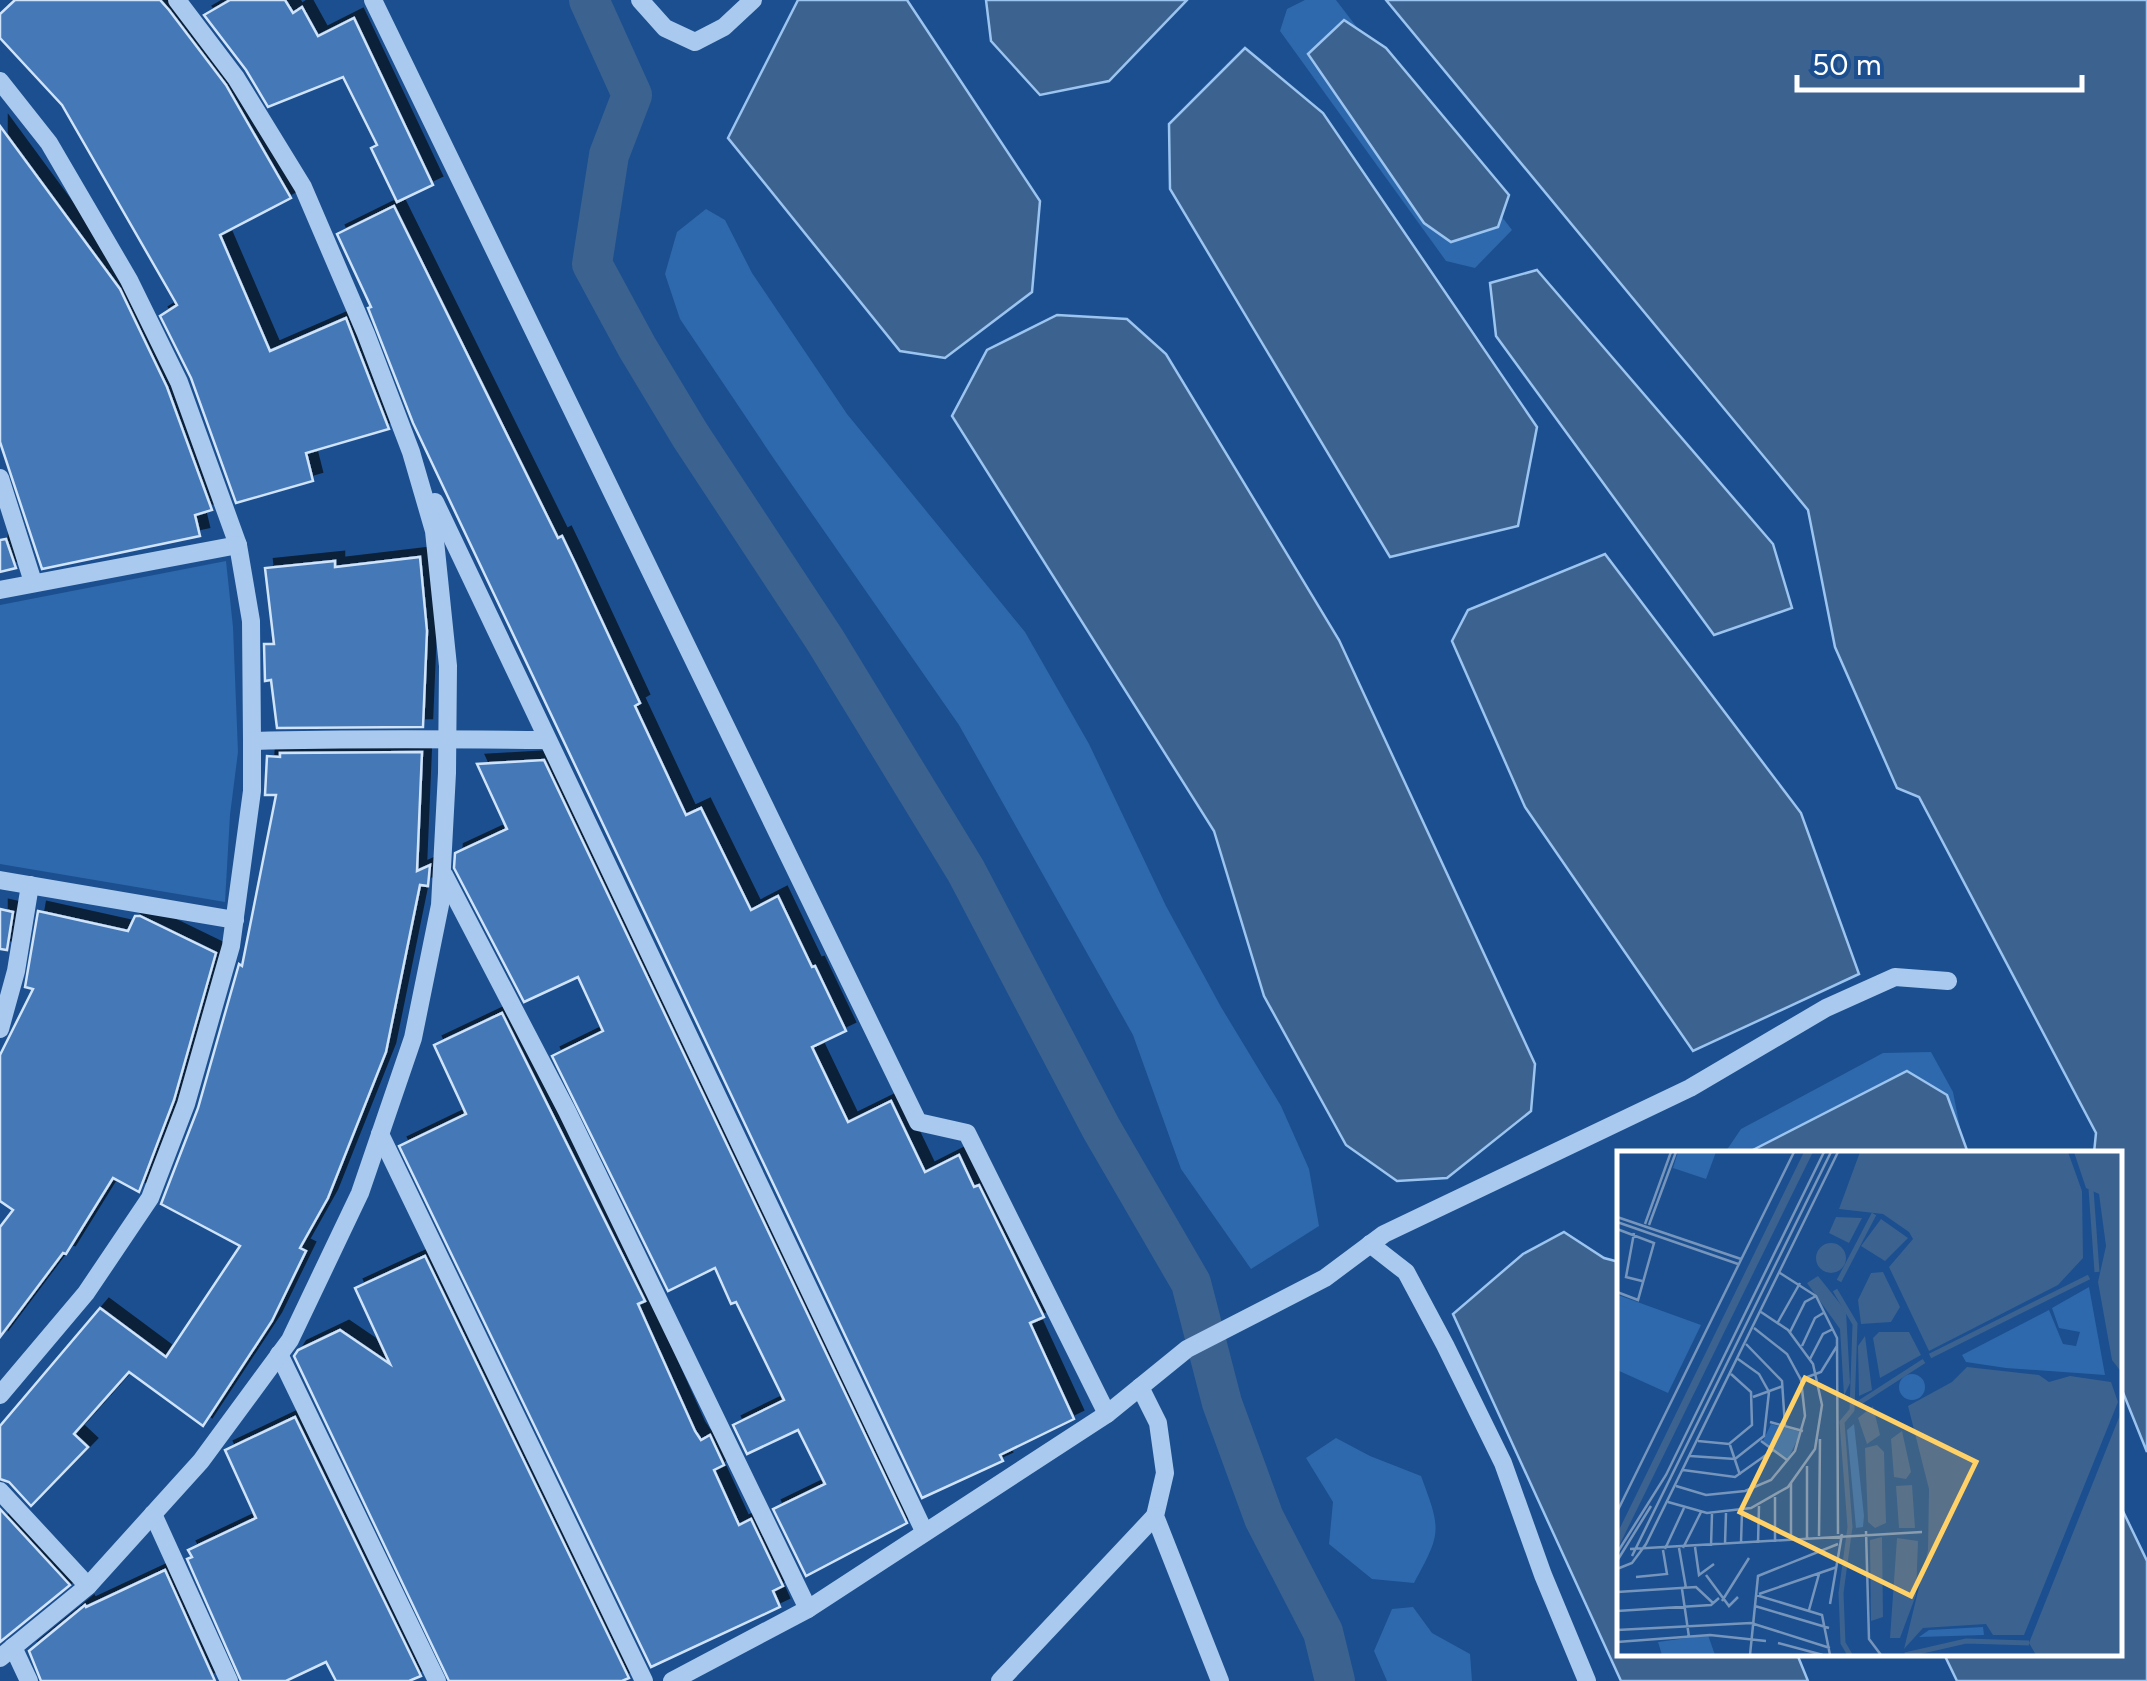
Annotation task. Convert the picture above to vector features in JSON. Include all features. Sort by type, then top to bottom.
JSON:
[{"type":"street","points":[[29,1681],[7,1652],[88,1586],[201,1461],[290,1340],[360,1193],[412,1038],[440,904],[448,666],[434,530],[411,452],[366,334],[303,187],[236,78],[176,0]]},
{"type":"street","points":[[373,0],[918,1122],[967,1133],[1108,1414]]},
{"type":"street","points":[[640,0],[665,28],[695,42],[724,26],[752,0]]},
{"type":"street","points":[[0,81],[50,143],[130,280],[179,382],[238,545],[252,621],[252,792],[235,920],[186,1104],[150,1198],[86,1294],[4,1383]]},
{"type":"street","points":[[411,452],[924,1531]]},
{"type":"street","points":[[0,478],[33,582]]},
{"type":"street","points":[[0,590],[238,545]]},
{"type":"street","points":[[252,741],[384,737],[448,742],[548,740]]},
{"type":"street","points":[[442,871],[567,1111],[808,1609]]},
{"type":"street","points":[[0,880],[235,920]]},
{"type":"street","points":[[0,1029],[16,971],[30,886]]},
{"type":"street","points":[[672,1681],[808,1609],[1108,1414],[1187,1349],[1325,1278],[1384,1234],[1690,1088],[1826,1008],[1895,978],[1948,981]]},
{"type":"street","points":[[380,1134],[644,1681]]},
{"type":"street","points":[[1370,1244],[1406,1272],[1445,1345],[1503,1463],[1587,1681]]},
{"type":"street","points":[[279,1354],[437,1681]]},
{"type":"street","points":[[1000,1681],[1155,1516],[1165,1472],[1158,1422],[1140,1387]]},
{"type":"street","points":[[0,1491],[88,1586]]},
{"type":"street","points":[[153,1514],[229,1681]]},
{"type":"street","points":[[1155,1516],[1220,1681]]},
{"type":"shaded area","points":[[798,0],[907,0],[1040,201],[1032,292],[945,358],[900,351],[728,138]]},
{"type":"shaded area","points":[[986,0],[1187,0],[1109,81],[1040,95],[991,41]]},
{"type":"shaded area","points":[[1305,0],[1336,0],[1512,230],[1475,268],[1446,261],[1280,31],[1287,9]]},
{"type":"shaded area","points":[[1386,0],[2147,0],[2147,1452],[2122,1390],[2122,1151],[2094,1151],[2096,1133],[1919,797],[1897,788],[1835,647],[1808,510]]},
{"type":"shaded area","points":[[1344,20],[1386,48],[1509,195],[1498,227],[1451,242],[1424,223],[1308,54]]},
{"type":"shaded area","points":[[1245,48],[1323,113],[1537,427],[1518,526],[1390,557],[1170,189],[1169,124]]},
{"type":"shaded area","points":[[706,209],[725,220],[752,273],[847,414],[1025,632],[1089,744],[1166,906],[1281,1106],[1309,1169],[1319,1226],[1251,1269],[1181,1169],[1133,1035],[959,725],[680,319],[665,274],[677,232]]},
{"type":"shaded area","points":[[1537,270],[1773,544],[1792,608],[1714,635],[1496,336],[1490,283]]},
{"type":"shaded area","points":[[1057,315],[1127,319],[1166,354],[1339,640],[1535,1064],[1531,1111],[1447,1178],[1397,1181],[1346,1145],[1264,996],[1214,831],[952,416],[987,350]]},
{"type":"shaded area","points":[[1605,554],[1801,813],[1859,974],[1693,1051],[1525,807],[1452,641],[1468,610]]},
{"type":"shaded area","points":[[226,561],[238,752],[225,902],[0,864],[0,605]]},
{"type":"shaded area","points":[[1931,1052],[1953,1092],[1965,1151],[1726,1151],[1741,1129],[1883,1053]]},
{"type":"shaded area","points":[[1907,1071],[1947,1095],[1967,1151],[1751,1151]]},
{"type":"shaded area","points":[[1564,1232],[1604,1258],[1617,1261],[1617,1656],[1798,1656],[1808,1681],[1621,1681],[1453,1314],[1523,1254]]},
{"type":"shaded area","points":[[1336,1438],[1421,1476],[1436,1531],[1414,1583],[1372,1579],[1329,1544],[1333,1502],[1306,1458]]},
{"type":"shaded area","points":[[2122,1509],[2147,1561],[2147,1681],[1957,1681],[1945,1656],[2122,1656]]},
{"type":"shaded area","points":[[1413,1607],[1432,1633],[1470,1654],[1472,1681],[1387,1681],[1374,1651],[1392,1609]]},
{"type":"building","points":[[15,0],[160,0],[169,10],[226,85],[291,198],[220,235],[270,351],[346,318],[389,429],[306,453],[313,481],[236,503],[191,378],[160,316],[177,305],[62,105],[0,38],[0,14]]},
{"type":"building","points":[[230,0],[285,0],[293,13],[302,7],[318,36],[354,18],[433,185],[397,202],[371,148],[377,145],[343,77],[268,107],[246,70],[204,15]]},
{"type":"building","points":[[0,126],[120,289],[167,387],[212,510],[195,515],[200,536],[42,569],[0,442]]},
{"type":"building","points":[[394,206],[558,538],[562,536],[575,563],[640,703],[635,706],[686,815],[701,808],[751,910],[778,896],[812,967],[815,966],[846,1031],[812,1047],[848,1122],[891,1101],[925,1172],[959,1155],[974,1187],[979,1185],[1044,1317],[1030,1323],[1074,1419],[1000,1455],[1003,1461],[922,1498],[413,423],[368,308],[371,307],[337,234]]},
{"type":"building","points":[[6,539],[16,568],[0,572],[0,540]]},
{"type":"building","points":[[420,557],[427,631],[423,727],[277,728],[271,680],[265,681],[264,644],[274,644],[265,568],[335,561],[335,567]]},
{"type":"building","points":[[422,752],[417,871],[430,865],[428,886],[420,885],[386,1052],[328,1198],[300,1248],[306,1251],[272,1321],[203,1426],[129,1372],[74,1434],[88,1447],[31,1506],[9,1482],[0,1479],[0,1426],[100,1308],[166,1357],[240,1246],[161,1204],[198,1108],[239,964],[242,966],[276,795],[265,795],[267,756]]},
{"type":"building","points":[[544,760],[907,1523],[806,1576],[773,1509],[825,1484],[798,1430],[747,1454],[733,1425],[784,1400],[715,1268],[668,1291],[552,1056],[603,1031],[578,977],[524,1002],[454,868],[455,853],[507,829],[477,764]]},
{"type":"building","points":[[0,909],[13,912],[7,950],[0,949]]},
{"type":"building","points":[[38,911],[128,931],[135,916],[140,916],[216,953],[174,1100],[139,1192],[113,1178],[66,1254],[0,1337],[0,1227],[13,1210],[0,1201],[0,1055],[33,989],[25,987]]},
{"type":"building","points":[[502,1013],[645,1301],[638,1304],[695,1431],[701,1440],[710,1435],[724,1465],[714,1470],[739,1525],[751,1519],[783,1586],[773,1591],[780,1607],[651,1667],[399,1146],[466,1114],[434,1045]]},
{"type":"building","points":[[425,1256],[629,1678],[449,1681],[294,1356],[298,1350],[340,1330],[390,1364],[355,1288]]},
{"type":"building","points":[[295,1417],[421,1676],[409,1681],[336,1681],[326,1662],[286,1681],[241,1681],[187,1559],[192,1557],[188,1550],[256,1518],[225,1450]]},
{"type":"building","points":[[0,1509],[70,1585],[0,1642]]},
{"type":"building","points":[[165,1570],[215,1681],[41,1681],[29,1651],[85,1605]]},
{"type":"waterway","points":[[589,0],[632,95],[609,155],[592,264],[690,435],[825,640],[966,871],[1101,1128],[1191,1283],[1222,1403],[1264,1518],[1323,1632],[1335,1681]]}]
